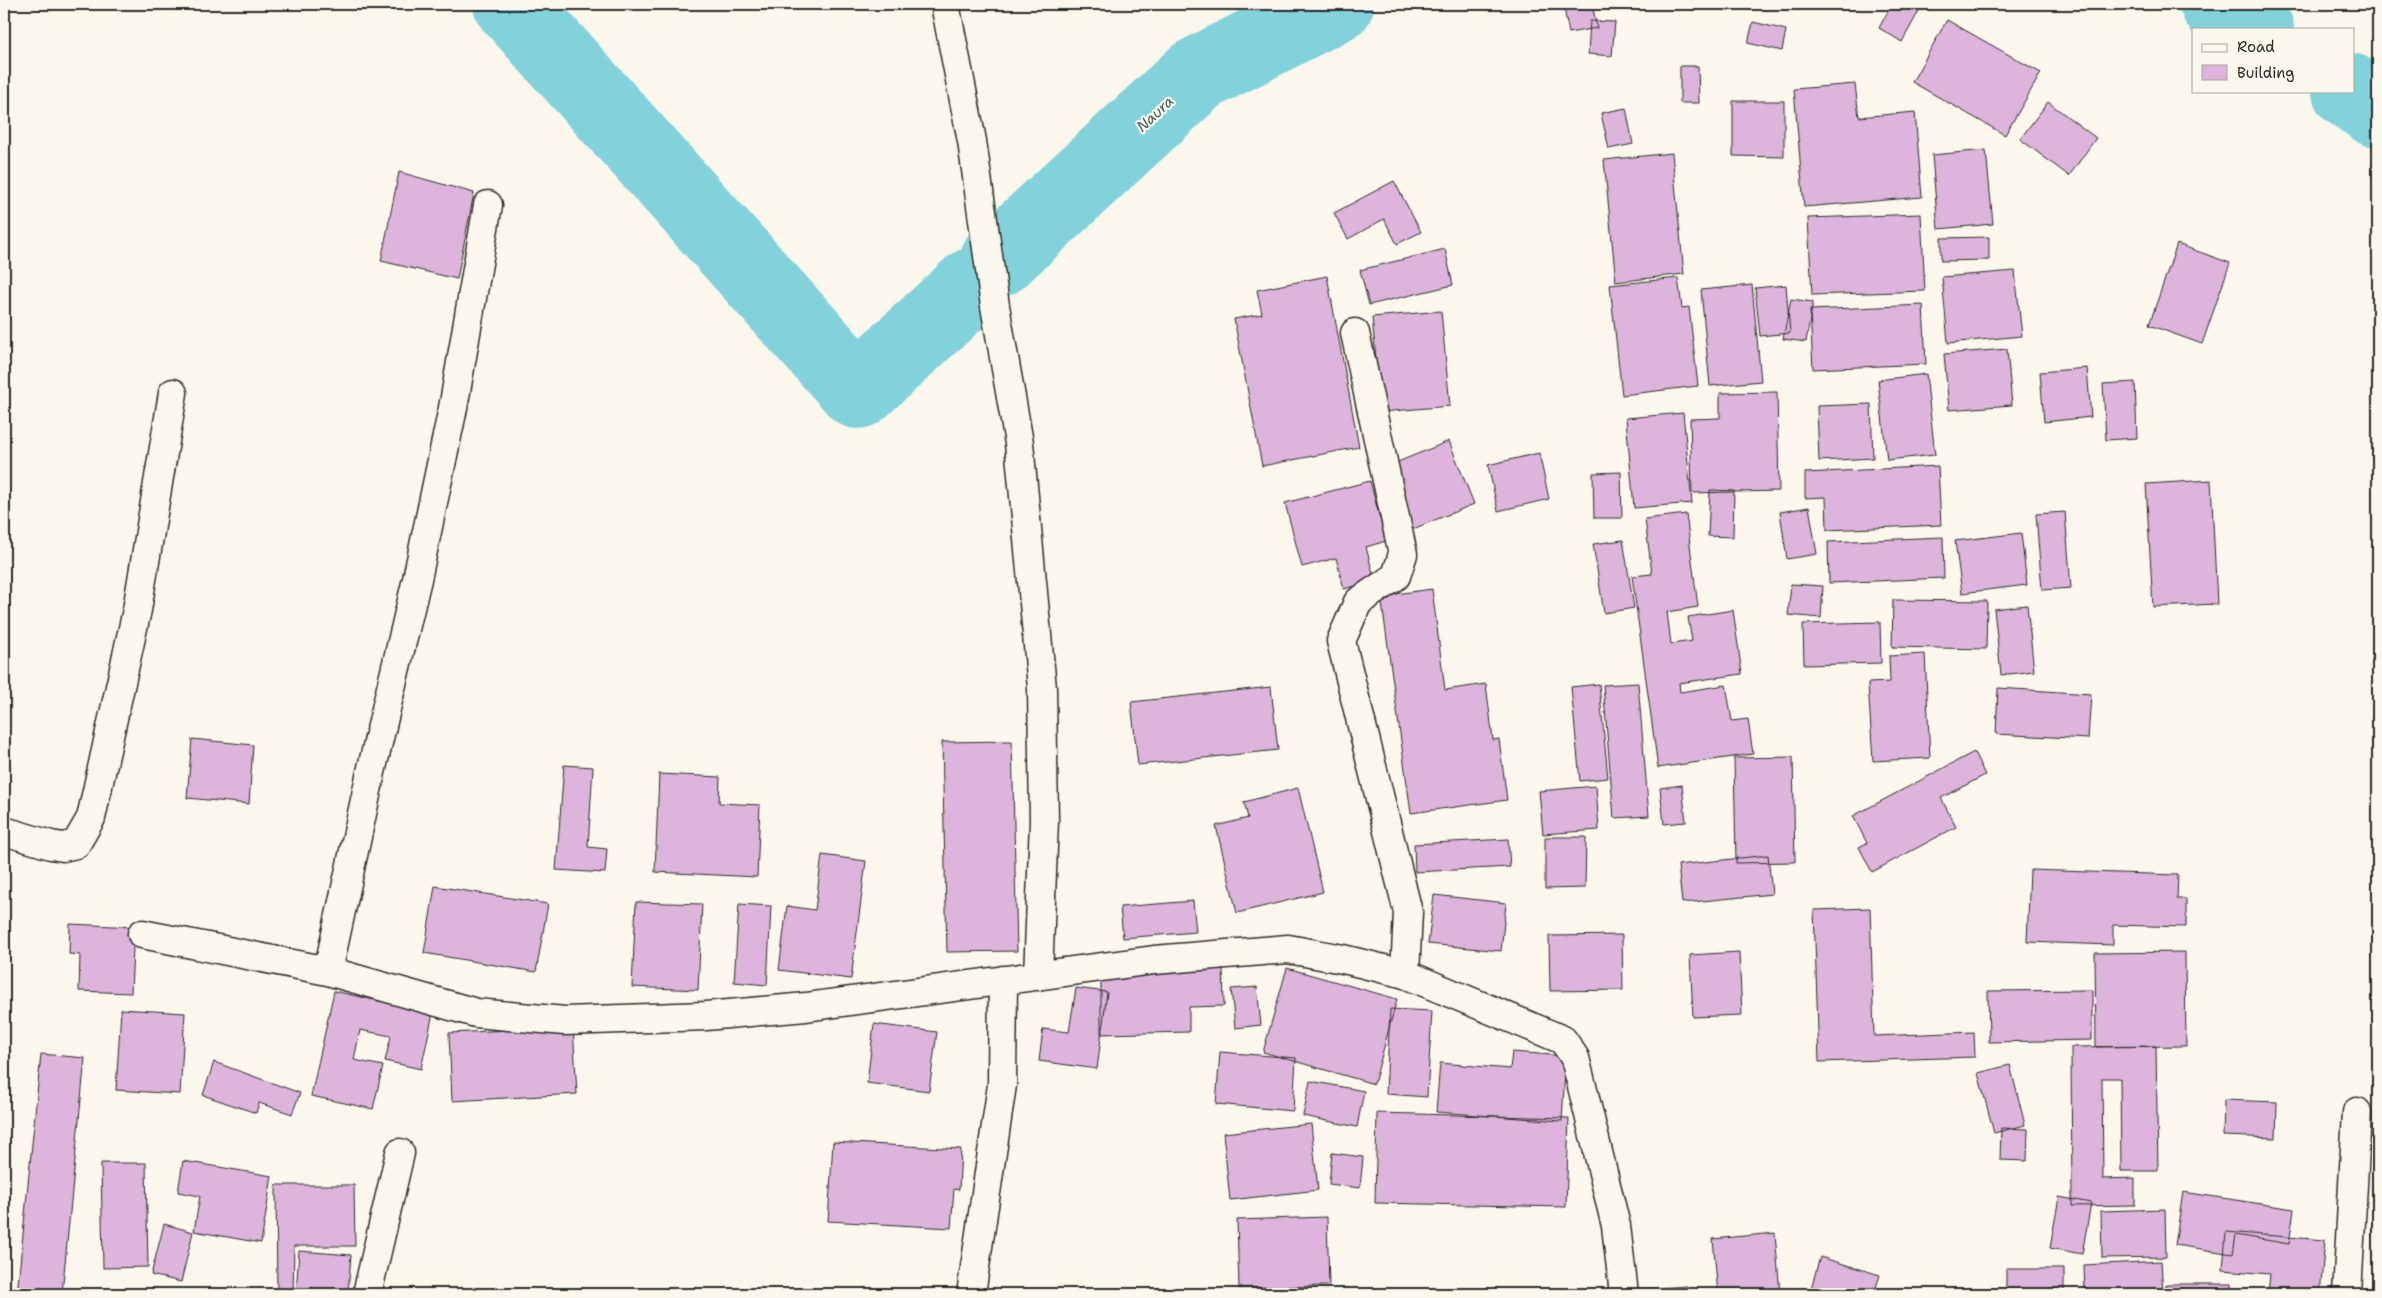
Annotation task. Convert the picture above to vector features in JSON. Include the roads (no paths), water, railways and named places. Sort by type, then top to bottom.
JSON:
[{"type":"street","points":[[945,4],[972,141],[995,306],[1020,443],[1042,688],[1044,821],[1038,976]]},
{"type":"street","points":[[328,972],[371,772],[417,580],[452,413],[488,205]]},
{"type":"street","points":[[1356,333],[1403,554],[1396,576],[1358,602],[1341,641],[1408,912],[1405,974]]},
{"type":"street","points":[[4,831],[63,847],[76,844],[91,818],[137,610],[173,393]]},
{"type":"street","points":[[142,934],[328,972],[476,1013],[565,1021],[706,1016],[892,996],[1154,960],[1288,949],[1343,959],[1405,974],[1563,1040],[1575,1058],[1616,1226],[1624,1294]]},
{"type":"street","points":[[971,1294],[1002,1085],[1002,980]]},
{"type":"street","points":[[2347,1294],[2357,1112]]},
{"type":"street","points":[[367,1294],[400,1152]]},
{"type":"waterway","points":[[511,4],[858,391],[972,286]]},
{"type":"waterway","name":"Naura","points":[[998,259],[1197,75],[1336,4]]},
{"type":"waterway","name":"Naura","points":[[2218,4],[2254,28]]},
{"type":"waterway","name":"Naura","points":[[2351,92],[2378,110]]}]
